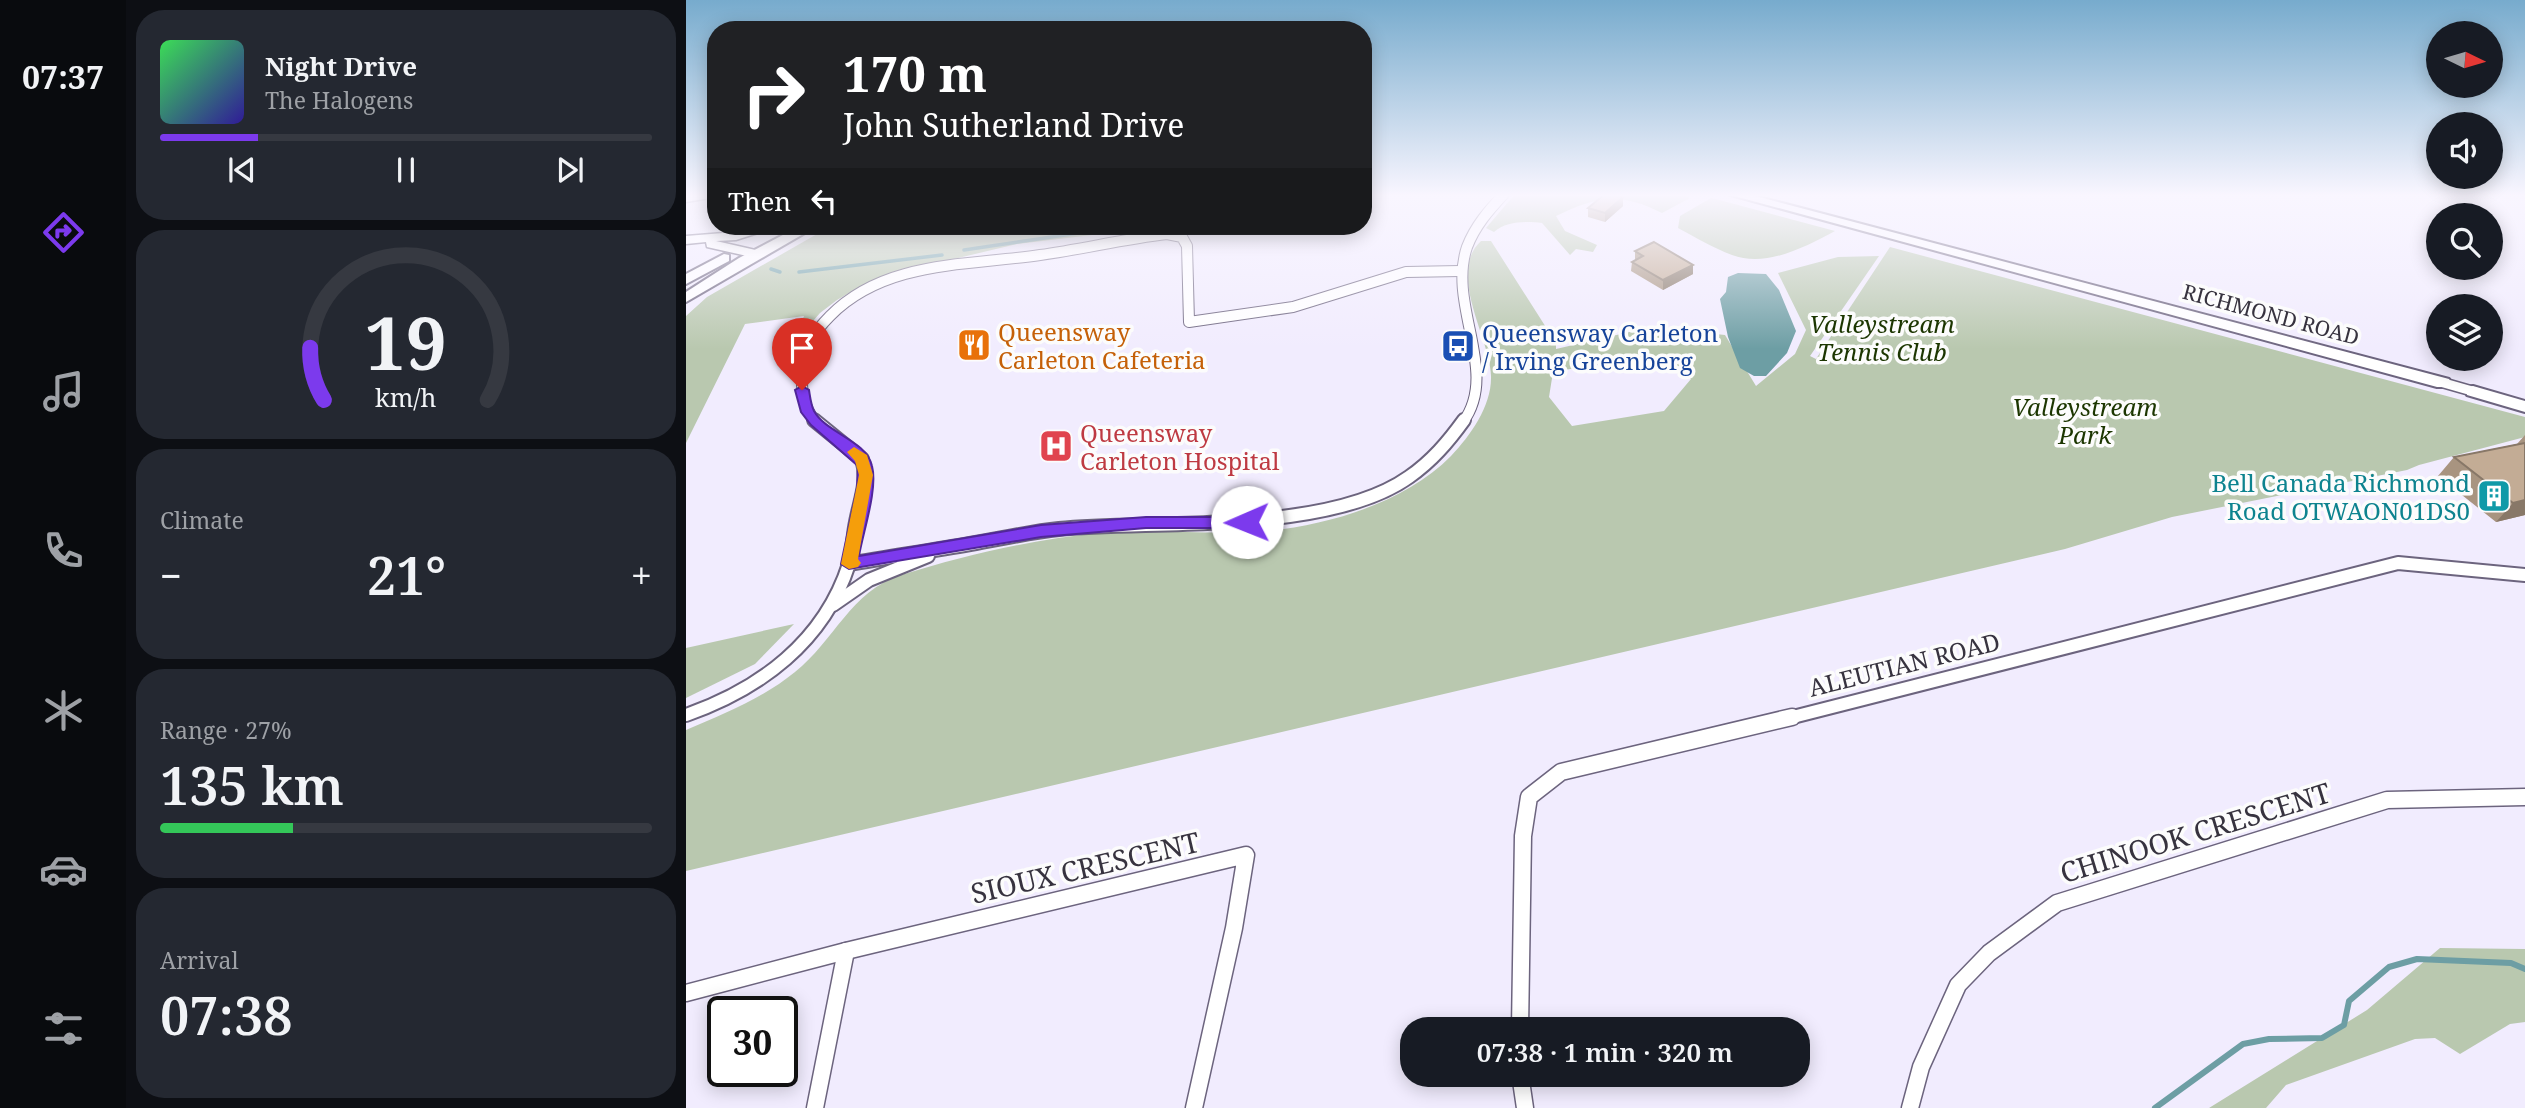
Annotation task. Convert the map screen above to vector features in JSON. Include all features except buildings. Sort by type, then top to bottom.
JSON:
[{"type":"main road","points":[[720,246],[755,254]]},
{"type":"main road","points":[[686,280],[746,246]]},
{"type":"main road","points":[[686,298],[771,246]]},
{"type":"main road","name":"RICHMOND ROAD","points":[[1927,246],[2525,405]]},
{"type":"street","points":[[686,715],[732,697],[788,660],[813,634],[832,606],[849,564],[865,488],[865,466],[862,458],[807,412],[802,390],[803,358],[812,337],[830,314],[856,295],[894,276],[954,263],[1039,256],[1095,246]]},
{"type":"street","points":[[1187,246],[1189,323],[1293,307],[1406,272],[1460,271]]},
{"type":"street","points":[[849,564],[1058,529],[1146,523],[1247,522],[1310,515],[1339,507],[1391,486],[1434,458],[1456,435],[1474,401],[1478,376],[1461,301],[1460,271],[1466,246]]},
{"type":"street","points":[[832,606],[895,567],[958,546]]},
{"type":"street","name":"ALEUTIAN ROAD","points":[[1520,1017],[1523,836],[1529,797],[1561,772],[1739,732],[2398,563],[2434,564],[2525,575]]},
{"type":"street","name":"CHINOOK CRESCENT","points":[[1910,1108],[1922,1067],[1958,985],[1989,953],[2057,903],[2388,800],[2525,797]]},
{"type":"street","name":"SIOUX CRESCENT","points":[[686,993],[846,951],[1246,855],[1234,928],[1195,1108]]},
{"type":"street","points":[[815,1108],[846,951]]},
{"type":"street","points":[[1522,1087],[1525,1108]]},
{"type":"green space","points":[[797,246],[1010,246],[891,274],[861,286],[820,313],[793,344],[804,316],[745,324],[686,443],[686,316],[707,297]]},
{"type":"green space","points":[[1478,246],[1494,246],[1556,343],[1556,349],[1651,327],[1725,335],[1756,386],[1795,354],[1806,330],[1778,273],[1838,257],[1879,256],[1810,356],[1816,359],[1890,247],[2525,417],[2525,437],[2407,470],[2172,517],[2065,549],[686,871],[686,730],[743,705],[783,681],[809,660],[856,605],[884,582],[975,555],[1076,536],[1139,531],[1253,532],[1305,525],[1359,511],[1385,501],[1431,473],[1466,439],[1488,398],[1491,376],[1489,361],[1473,307],[1468,271],[1471,255]],"holes":[[[1639,357],[1691,379],[1664,411],[1572,426],[1549,397],[1553,372]]]},
{"type":"green space","points":[[1562,246],[1597,246],[1593,252],[1576,249],[1570,255]]},
{"type":"green space","points":[[1711,246],[1805,246],[1785,254],[1758,259],[1732,255]]},
{"type":"green space","points":[[794,624],[755,664],[686,698],[686,648]]},
{"type":"green space","points":[[2440,948],[2525,949],[2525,1022],[2510,1024],[2460,1054],[2435,1038],[2415,1039],[2286,1085],[2266,1108],[2209,1108],[2367,1010]]},
{"type":"shaded area","points":[[1738,273],[1766,274],[1779,290],[1796,331],[1787,353],[1766,376],[1754,376],[1740,368],[1728,337],[1720,299],[1726,292],[1728,277]]},
{"type":"waterway","points":[[964,250],[993,246]]},
{"type":"waterway","points":[[799,272],[942,255]]},
{"type":"waterway","points":[[771,269],[780,272]]},
{"type":"waterway","points":[[2155,1108],[2243,1044],[2269,1039],[2322,1038],[2344,1025],[2349,1001],[2389,967],[2417,959],[2511,963],[2525,969]]},
{"type":"slow traffic","points":[[853,563],[849,564],[866,475],[862,458],[854,452]]},
{"type":"place","name":"Queensway Carleton Cafeteria","points":[[974,345]]},
{"type":"place","name":"Queensway Carleton / Irving Greenberg","points":[[1458,346]]},
{"type":"place","name":"Queensway Carleton Hospital","points":[[1056,446]]},
{"type":"place","name":"Bell Canada Richmond Road OTWAON01DS0","points":[[2494,496]]},
{"type":"route","points":[[802,390],[807,412],[862,458],[865,466],[865,488],[849,564],[1041,531],[1146,523],[1247,522]]},
{"type":"park label","name":"Valleystream Tennis Club","points":[[1882,337]]},
{"type":"park label","name":"Valleystream Park","points":[[2085,420]]}]
